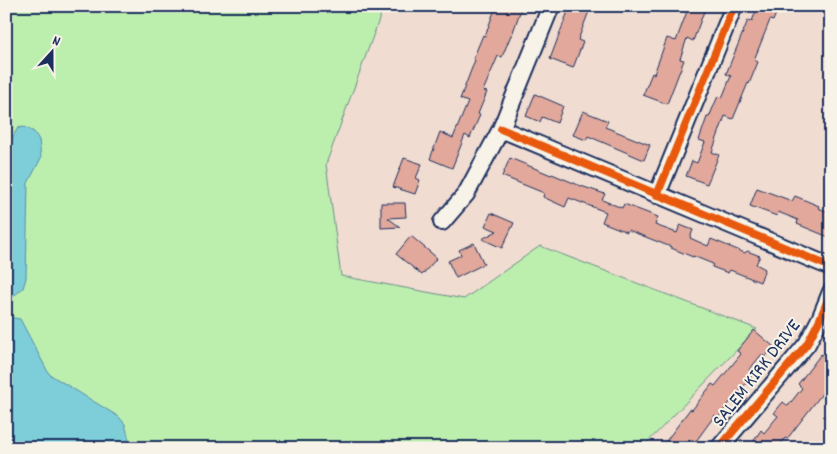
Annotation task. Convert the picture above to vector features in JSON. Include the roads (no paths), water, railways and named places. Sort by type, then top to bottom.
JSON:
[{"type":"street","points":[[442,222],[466,194],[501,129],[551,6]]},
{"type":"street","points":[[657,195],[734,6]]},
{"type":"street","points":[[501,129],[831,267]]},
{"type":"street","name":"SALEM KIRK DRIVE","points":[[720,448],[807,344],[831,292]]},
{"type":"water","points":[[24,127],[34,132],[39,140],[41,158],[28,183],[26,278],[23,288],[6,301],[6,179],[9,170],[7,152],[10,141],[18,128]]},
{"type":"water","points":[[6,318],[20,319],[49,374],[119,417],[125,424],[131,448],[6,448]]}]
